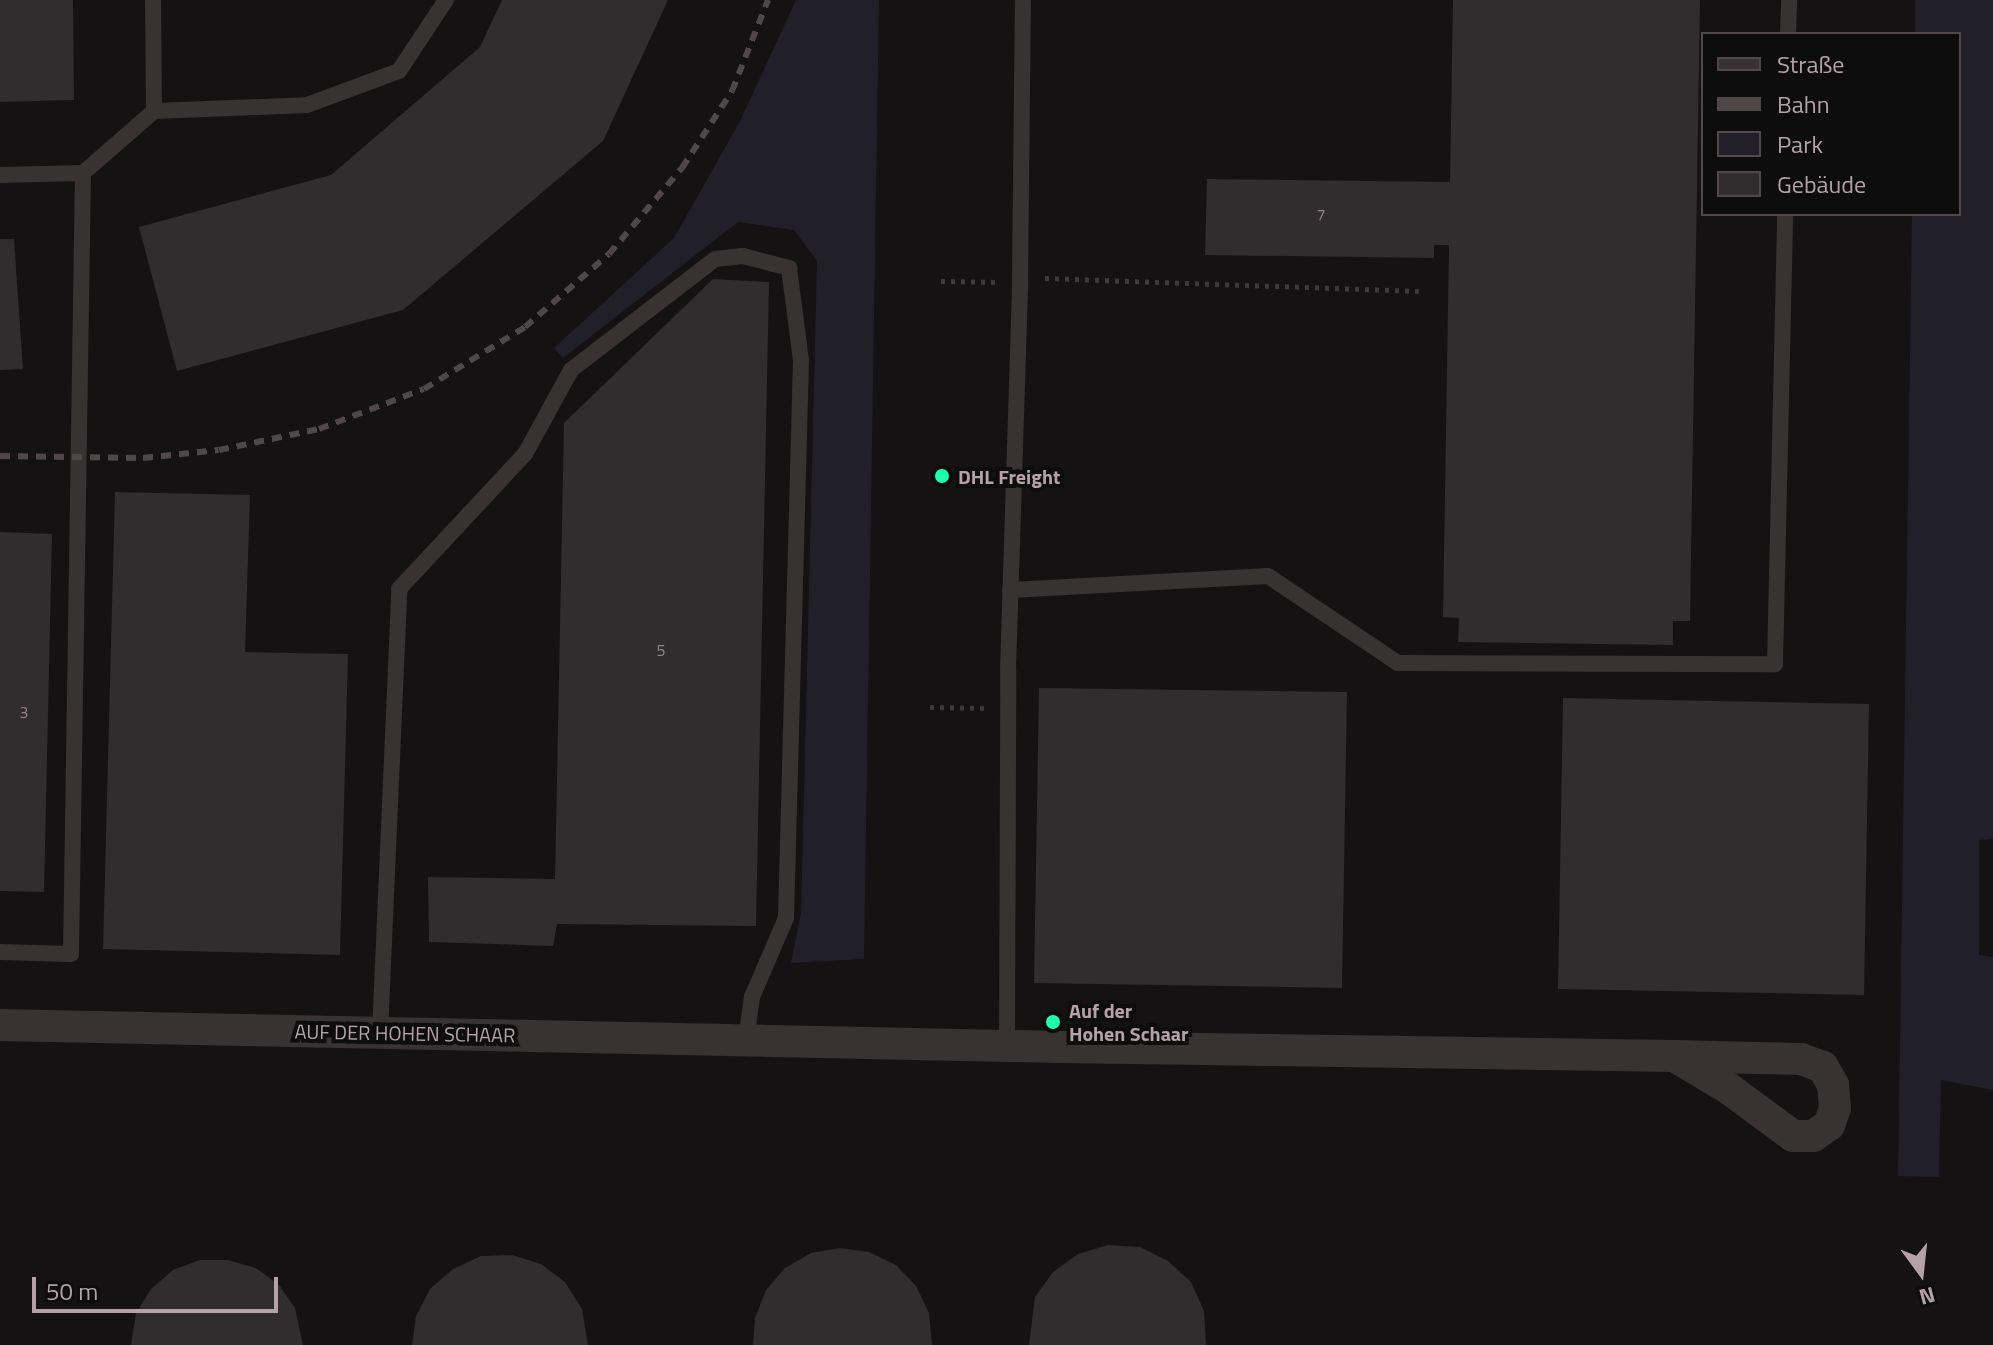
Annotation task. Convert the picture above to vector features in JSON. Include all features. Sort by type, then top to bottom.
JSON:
[{"type":"street","name":"AUF DER HOHEN SCHAAR","points":[[0,1025],[1674,1056]]},
{"type":"lane","points":[[153,0],[154,111]]},
{"type":"lane","points":[[0,175],[83,173],[154,111],[307,105],[399,71],[446,0]]},
{"type":"lane","points":[[1007,1045],[1008,708],[1020,281],[1023,0]]},
{"type":"lane","points":[[1788,32],[1789,0]]},
{"type":"lane","points":[[0,952],[71,954],[83,173]]},
{"type":"lane","points":[[1010,590],[1268,576],[1398,663],[1775,664],[1785,216]]},
{"type":"lane","points":[[380,1033],[399,589],[525,454],[571,370],[715,259],[743,256],[789,268],[801,360],[786,918],[752,997],[746,1040]]},
{"type":"path","points":[[941,281],[1020,281],[1061,276],[1419,291]]},
{"type":"path","points":[[930,707],[1008,708]]},
{"type":"green space","points":[[796,0],[879,0],[864,959],[791,963],[801,913],[817,261],[794,230],[738,222],[563,358],[554,348],[674,238],[740,121]]},
{"type":"green space","points":[[1915,0],[1993,0],[1993,839],[1979,840],[1979,955],[1993,957],[1993,1090],[1941,1080],[1939,1177],[1898,1176],[1912,216],[1961,216],[1961,32],[1915,32]]},
{"type":"building","points":[[0,0],[73,0],[74,100],[0,102]]},
{"type":"building","points":[[502,0],[668,0],[603,141],[403,310],[177,371],[139,227],[331,175],[480,47]]},
{"type":"building","points":[[1453,0],[1700,0],[1690,621],[1673,621],[1673,645],[1458,642],[1459,618],[1443,617],[1449,245],[1434,245],[1434,258],[1205,255],[1207,179],[1450,182]]},
{"type":"building","points":[[0,239],[14,239],[23,369],[0,370]]},
{"type":"building","points":[[713,279],[769,282],[756,926],[557,924],[553,946],[429,942],[428,877],[555,879],[564,423]]},
{"type":"building","points":[[115,492],[250,495],[245,652],[348,654],[340,955],[103,949]]},
{"type":"building","points":[[0,532],[52,534],[44,892],[0,891]]},
{"type":"building","points":[[1039,688],[1347,692],[1342,988],[1034,983]]},
{"type":"building","points":[[1563,698],[1869,704],[1864,995],[1558,989]]},
{"type":"building","points":[[1108,1245],[1140,1247],[1168,1261],[1191,1282],[1204,1311],[1206,1345],[1029,1345],[1035,1297],[1053,1272],[1078,1254]]},
{"type":"building","points":[[840,1248],[869,1252],[896,1265],[916,1286],[929,1313],[932,1345],[753,1345],[755,1318],[766,1290],[785,1268],[811,1253]]},
{"type":"building","points":[[512,1255],[541,1264],[565,1282],[582,1309],[588,1345],[412,1345],[416,1316],[430,1289],[453,1269],[481,1256]]},
{"type":"building","points":[[200,1260],[228,1260],[256,1268],[279,1285],[295,1308],[303,1345],[131,1345],[136,1313],[151,1289],[173,1270]]},
{"type":"railway","points":[[0,456],[143,458],[219,450],[319,429],[424,389],[525,327],[609,254],[682,168],[732,91],[768,0]]},
{"type":"place","name":"DHL Freight","points":[[942,476]]},
{"type":"place","name":"Auf der Hohen Schaar","points":[[1053,1022]]}]
